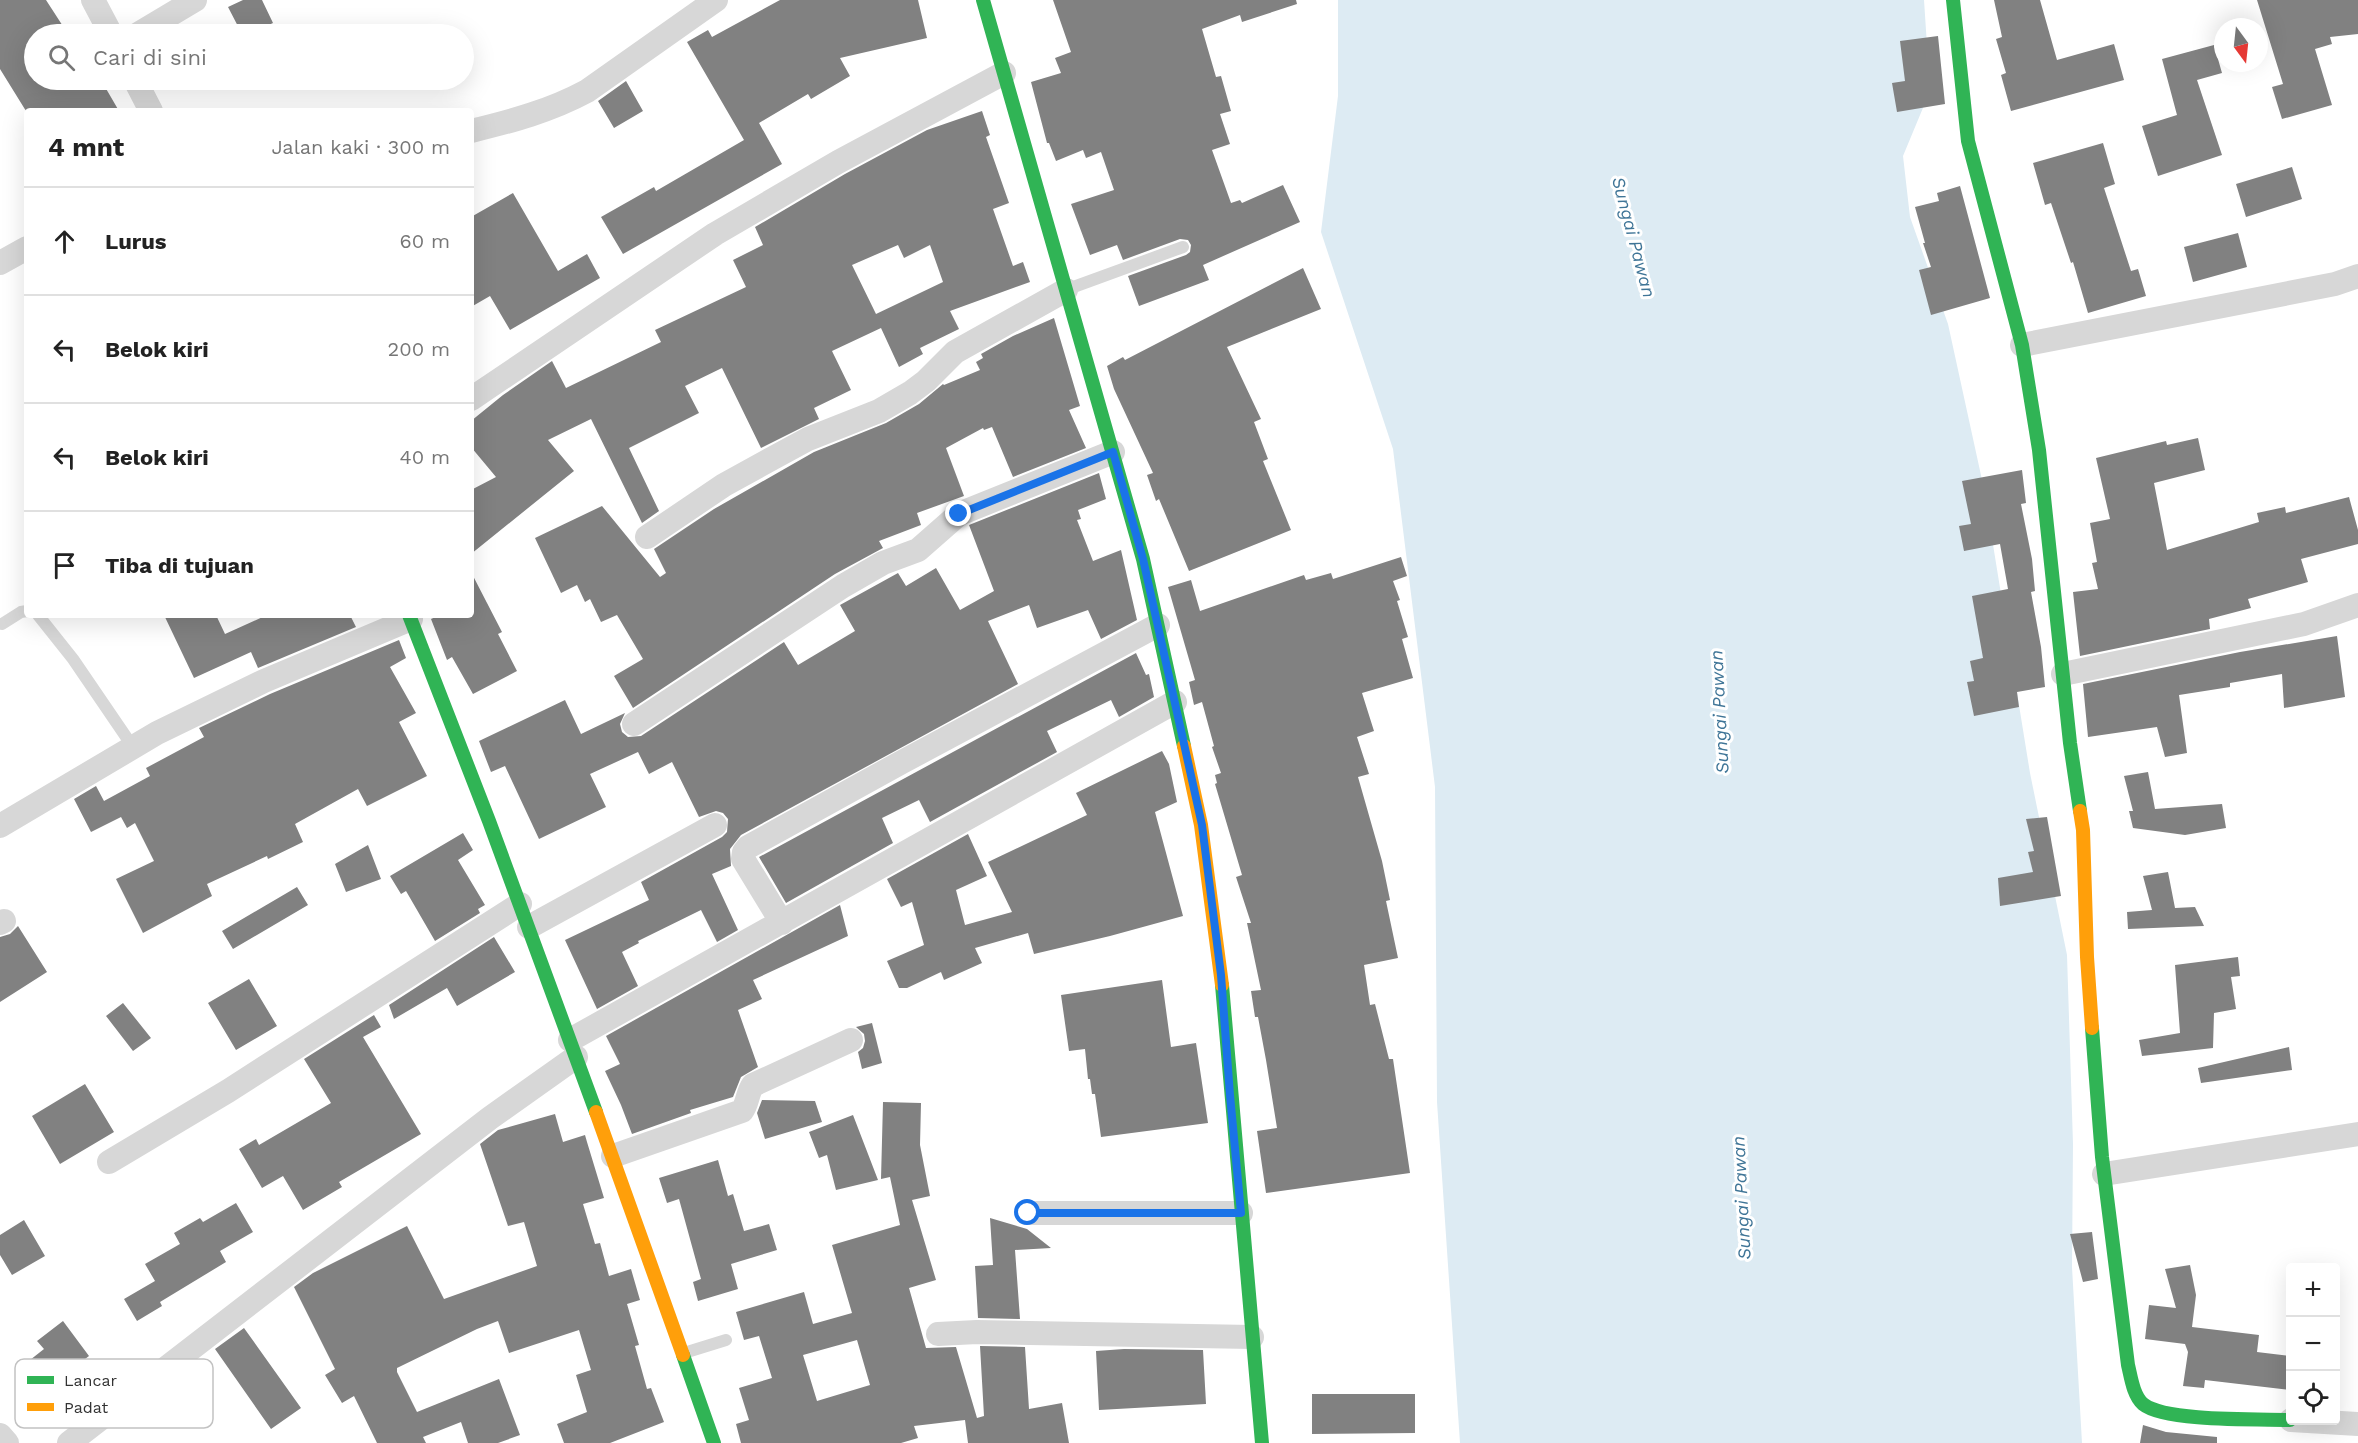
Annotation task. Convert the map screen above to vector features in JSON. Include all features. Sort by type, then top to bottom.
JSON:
[{"type":"street","points":[[93,0],[106,24]]},
{"type":"street","points":[[155,24],[195,0]]},
{"type":"street","points":[[474,130],[518,120],[566,103],[716,0]]},
{"type":"street","points":[[982,0],[1143,559],[1202,825],[1221,975],[1262,1443]]},
{"type":"street","points":[[1953,0],[1968,141],[2022,345],[2039,450],[2063,674],[2083,830],[2087,957],[2104,1174],[2128,1365],[2136,1393],[2144,1406],[2156,1411],[2189,1416],[2286,1420]]},
{"type":"street","points":[[474,397],[715,234],[838,162],[1004,73]]},
{"type":"street","points":[[140,90],[149,108]]},
{"type":"street","points":[[0,263],[24,250]]},
{"type":"street","points":[[2022,345],[2335,284],[2358,276]]},
{"type":"street","points":[[647,537],[724,485],[773,458],[808,439],[879,411],[910,393],[926,381],[955,352],[1066,290]]},
{"type":"street","points":[[634,724],[843,586],[883,563],[918,550],[959,514],[1113,452]]},
{"type":"street","points":[[2063,674],[2304,624],[2358,605]]},
{"type":"street","points":[[0,826],[157,733],[264,681],[408,618]]},
{"type":"street","points":[[410,618],[529,927],[714,1443]]},
{"type":"street","points":[[782,923],[743,859],[748,847],[892,767],[1158,626]]},
{"type":"street","points":[[178,1359],[490,1118],[573,1049],[656,990],[782,923],[1175,702]]},
{"type":"street","points":[[529,927],[715,825]]},
{"type":"street","points":[[109,1162],[228,1091],[520,904]]},
{"type":"street","points":[[613,1156],[742,1112],[746,1106],[749,1090],[753,1085],[851,1040]]},
{"type":"street","points":[[2104,1174],[2358,1134]]},
{"type":"street","points":[[1028,1213],[1241,1213]]},
{"type":"street","points":[[938,1334],[988,1332],[1252,1337]]},
{"type":"street","points":[[2340,1423],[2358,1424]]},
{"type":"street","points":[[69,1443],[88,1428]]},
{"type":"street","points":[[0,1435],[6,1443]]},
{"type":"lane","points":[[1066,290],[1183,248]]},
{"type":"lane","points":[[2,624],[24,612]]},
{"type":"lane","points":[[40,618],[73,659],[133,747]]},
{"type":"lane","points":[[682,1354],[726,1340]]},
{"type":"water","name":"Sungai Pawan","points":[[1338,0],[1924,0],[1930,91],[1903,156],[1910,217],[1948,324],[1984,489],[2030,773],[2067,955],[2073,1144],[2072,1267],[2082,1443],[1460,1443],[1437,1102],[1435,787],[1393,449],[1321,232],[1338,96]]},
{"type":"building","points":[[0,0],[46,0],[62,24],[24,24],[24,90],[107,90],[117,108],[24,108],[0,69]]},
{"type":"building","points":[[243,0],[262,0],[273,23],[237,24],[228,7]]},
{"type":"building","points":[[780,0],[918,0],[927,38],[840,58],[850,76],[811,99],[808,94],[759,123],[782,164],[623,254],[601,217],[654,187],[656,191],[744,140],[687,42],[708,30],[712,37]]},
{"type":"building","points":[[1053,0],[1296,0],[1297,4],[1242,22],[1240,15],[1202,29],[1216,77],[1221,76],[1231,111],[1220,114],[1230,144],[1212,150],[1231,203],[1240,200],[1242,203],[1283,185],[1300,222],[1203,265],[1209,280],[1139,306],[1128,276],[1186,255],[1190,252],[1191,245],[1188,240],[1180,239],[1123,260],[1117,245],[1090,255],[1071,204],[1114,190],[1101,152],[1086,158],[1083,150],[1056,161],[1047,143],[1031,82],[1061,73],[1055,58],[1071,52]]},
{"type":"building","points":[[1994,0],[2040,0],[2057,60],[2114,44],[2124,80],[2011,111],[2001,75],[2006,73],[1996,39],[2002,37]]},
{"type":"building","points":[[2257,0],[2358,0],[2358,34],[2330,37],[2332,44],[2315,49],[2332,105],[2282,119],[2272,87],[2283,84],[2268,36],[2268,18],[2263,18]]},
{"type":"building","points":[[1938,36],[1945,104],[1897,112],[1892,83],[1905,81],[1900,41]]},
{"type":"building","points":[[2214,45],[2214,72],[2222,73],[2197,80],[2222,155],[2158,176],[2142,126],[2177,115],[2162,59]]},
{"type":"building","points":[[626,81],[643,111],[614,128],[598,101]]},
{"type":"building","points":[[982,111],[990,135],[986,137],[1009,203],[993,209],[1013,266],[1023,262],[1030,282],[950,311],[959,329],[920,348],[923,354],[899,367],[881,328],[832,351],[851,390],[814,408],[819,419],[761,448],[722,368],[685,386],[699,413],[629,448],[659,511],[642,523],[591,419],[548,440],[574,471],[474,552],[474,488],[496,477],[474,451],[474,419],[552,361],[566,388],[661,342],[655,330],[746,287],[733,260],[763,245],[755,227],[845,174],[927,130]],"holes":[[[898,245],[904,258],[930,245],[943,282],[876,314],[852,265]]]},
{"type":"building","points":[[2103,143],[2115,184],[2104,188],[2131,271],[2138,269],[2146,296],[2088,313],[2073,262],[2071,263],[2051,203],[2045,205],[2033,163]]},
{"type":"building","points":[[2292,167],[2302,199],[2246,217],[2236,184]]},
{"type":"building","points":[[1960,186],[1990,298],[1931,315],[1919,270],[1931,267],[1915,207],[1939,201],[1937,193]]},
{"type":"building","points":[[513,193],[558,271],[587,254],[600,278],[510,330],[490,296],[474,305],[474,215]]},
{"type":"building","points":[[2238,233],[2247,267],[2193,282],[2184,247]]},
{"type":"building","points":[[1303,268],[1321,309],[1227,347],[1261,419],[1254,422],[1268,459],[1263,461],[1291,530],[1189,571],[1159,499],[1156,501],[1147,475],[1153,473],[1114,389],[1107,366],[1123,357],[1125,360]]},
{"type":"building","points":[[1054,318],[1080,406],[1069,410],[1086,448],[1013,477],[992,427],[984,430],[983,428],[946,448],[964,496],[917,513],[921,525],[879,541],[883,548],[835,574],[633,708],[614,676],[643,659],[617,615],[601,622],[590,599],[585,602],[577,585],[561,593],[535,538],[602,506],[660,577],[666,573],[654,549],[714,509],[814,452],[886,423],[919,404],[943,384],[980,370],[976,362],[983,358],[981,354],[1013,336]]},
{"type":"building","points":[[2198,438],[2205,470],[2154,483],[2167,550],[2259,522],[2257,513],[2285,507],[2286,513],[2349,497],[2358,530],[2358,544],[2301,559],[2308,582],[2248,599],[2251,608],[2209,619],[2210,629],[2080,656],[2073,592],[2098,589],[2092,563],[2097,562],[2090,523],[2110,519],[2096,458],[2166,441],[2167,445]]},
{"type":"building","points":[[2022,470],[2026,503],[2021,504],[2032,559],[2035,591],[2031,592],[2041,647],[2045,687],[2017,692],[2019,707],[1974,716],[1967,682],[1974,681],[1970,661],[1983,658],[1972,596],[2008,589],[2000,544],[1964,551],[1959,526],[1971,524],[1962,481]]},
{"type":"building","points":[[1099,473],[1106,499],[1078,510],[1081,519],[1077,520],[1093,561],[1121,550],[1137,620],[1101,639],[1088,610],[1037,628],[1029,605],[988,621],[1018,684],[741,835],[730,849],[731,866],[712,874],[738,930],[717,942],[701,910],[638,941],[639,943],[622,952],[638,986],[597,1009],[565,940],[649,900],[641,882],[722,837],[727,832],[728,819],[723,813],[716,811],[699,817],[672,762],[649,774],[638,752],[590,774],[606,807],[539,839],[505,766],[491,772],[479,741],[565,700],[581,734],[625,713],[620,724],[622,732],[628,737],[641,736],[784,642],[798,665],[855,631],[840,605],[898,573],[906,586],[936,568],[960,610],[994,591],[969,525]]},
{"type":"building","points":[[1401,557],[1407,576],[1393,581],[1400,600],[1397,601],[1408,637],[1402,639],[1413,678],[1362,693],[1374,731],[1357,737],[1369,774],[1358,777],[1382,861],[1390,900],[1386,901],[1398,958],[1364,965],[1370,1005],[1375,1004],[1389,1059],[1393,1059],[1410,1173],[1266,1193],[1257,1131],[1277,1128],[1258,1017],[1255,1017],[1251,991],[1261,990],[1247,923],[1251,923],[1236,877],[1242,875],[1215,784],[1217,783],[1215,775],[1221,773],[1212,747],[1214,746],[1202,702],[1194,705],[1189,682],[1195,680],[1168,587],[1191,580],[1200,611],[1304,575],[1306,580],[1331,573],[1333,579]]},
{"type":"building","points":[[474,578],[502,632],[498,634],[517,671],[473,694],[452,657],[447,660],[431,619],[474,618]]},
{"type":"building","points":[[165,618],[217,618],[225,634],[260,618],[352,618],[356,627],[258,668],[251,652],[194,678]]},
{"type":"building","points":[[2337,636],[2345,697],[2284,708],[2282,674],[2230,683],[2230,687],[2179,695],[2187,753],[2165,757],[2157,727],[2088,737],[2083,684],[2240,652]]},
{"type":"building","points":[[399,640],[406,658],[390,667],[416,713],[399,722],[427,776],[367,806],[358,789],[295,824],[303,842],[207,884],[212,896],[143,933],[116,879],[154,861],[135,823],[127,828],[121,817],[91,832],[74,799],[96,786],[104,801],[150,776],[146,768],[204,737],[199,728],[270,694]]},
{"type":"building","points":[[1136,653],[1146,675],[1149,674],[1154,697],[1119,717],[1111,700],[1047,731],[1057,752],[930,822],[919,800],[882,818],[893,843],[786,903],[759,857]]},
{"type":"building","points":[[1162,751],[1169,764],[1177,802],[1155,812],[1183,916],[1034,954],[1028,933],[975,948],[982,963],[944,980],[941,972],[907,988],[899,988],[887,961],[924,945],[912,902],[901,907],[887,879],[968,834],[987,876],[956,890],[965,925],[1012,912],[988,862],[1087,815],[1076,793]]},
{"type":"building","points":[[2148,772],[2155,809],[2222,804],[2226,828],[2185,835],[2133,828],[2129,811],[2133,811],[2124,776]]},
{"type":"building","points":[[2047,817],[2061,896],[2000,906],[1998,878],[2033,872],[2028,852],[2034,851],[2026,819]]},
{"type":"building","points":[[463,833],[473,850],[458,860],[485,905],[478,909],[480,913],[435,941],[406,891],[401,894],[390,876]]},
{"type":"building","points":[[368,845],[381,879],[346,892],[335,864]]},
{"type":"building","points":[[2168,872],[2175,908],[2195,907],[2204,926],[2128,929],[2127,912],[2152,910],[2143,876]]},
{"type":"building","points":[[297,887],[308,905],[233,949],[222,931]]},
{"type":"building","points":[[840,905],[848,936],[753,980],[762,999],[738,1010],[758,1067],[741,1077],[733,1097],[690,1110],[691,1113],[632,1134],[605,1071],[620,1064],[606,1036]]},
{"type":"building","points":[[18,926],[47,972],[0,1002],[0,937],[10,934]]},
{"type":"building","points":[[494,937],[515,972],[457,1006],[447,988],[394,1019],[389,1005]]},
{"type":"building","points":[[2238,957],[2240,976],[2231,977],[2236,1009],[2214,1013],[2213,1048],[2142,1056],[2139,1040],[2180,1033],[2175,965]]},
{"type":"building","points":[[249,979],[277,1026],[236,1050],[208,1003]]},
{"type":"building","points":[[1162,980],[1171,1047],[1196,1043],[1208,1123],[1101,1137],[1095,1094],[1092,1094],[1090,1079],[1088,1079],[1085,1049],[1069,1051],[1061,995]]},
{"type":"building","points":[[123,1003],[151,1038],[133,1051],[106,1016]]},
{"type":"building","points":[[374,1015],[381,1027],[363,1037],[421,1134],[339,1182],[342,1187],[303,1210],[283,1176],[262,1188],[239,1149],[256,1139],[259,1145],[331,1103],[304,1059]]},
{"type":"building","points":[[872,1023],[882,1063],[862,1069],[858,1052],[863,1048],[864,1034],[856,1027]]},
{"type":"building","points":[[2289,1047],[2292,1070],[2201,1083],[2198,1068]]},
{"type":"building","points":[[85,1084],[114,1132],[60,1164],[32,1116]]},
{"type":"building","points":[[762,1100],[815,1101],[822,1122],[765,1139],[757,1113]]},
{"type":"building","points":[[883,1102],[921,1103],[920,1145],[930,1196],[912,1200],[936,1280],[909,1288],[926,1348],[956,1347],[977,1418],[984,1416],[980,1346],[1025,1347],[1029,1409],[1062,1403],[1069,1443],[968,1443],[965,1420],[914,1426],[918,1438],[901,1443],[741,1443],[736,1424],[749,1420],[739,1388],[772,1378],[759,1336],[744,1340],[736,1312],[804,1292],[813,1324],[852,1313],[832,1245],[900,1225],[890,1177],[881,1179]],"holes":[[[857,1340],[870,1385],[817,1401],[803,1355]]]},
{"type":"building","points":[[555,1114],[563,1142],[585,1135],[604,1198],[583,1204],[595,1244],[600,1243],[609,1276],[631,1269],[640,1300],[627,1304],[639,1345],[635,1346],[647,1389],[651,1388],[664,1422],[610,1443],[564,1443],[557,1424],[587,1412],[576,1375],[591,1370],[579,1330],[509,1353],[498,1321],[397,1368],[397,1372],[417,1412],[499,1379],[520,1435],[498,1443],[468,1443],[461,1422],[423,1437],[426,1443],[377,1443],[354,1396],[342,1403],[325,1375],[335,1369],[294,1287],[313,1273],[407,1226],[444,1299],[537,1266],[524,1222],[508,1226],[480,1144],[498,1130]]},
{"type":"building","points":[[853,1115],[878,1180],[836,1190],[827,1155],[819,1158],[809,1132]]},
{"type":"building","points":[[718,1160],[728,1196],[733,1194],[744,1231],[769,1224],[777,1250],[731,1264],[738,1289],[698,1301],[693,1282],[701,1279],[679,1199],[667,1203],[659,1178]]},
{"type":"building","points":[[236,1203],[253,1232],[220,1251],[226,1262],[160,1302],[162,1306],[137,1321],[124,1299],[155,1281],[145,1264],[180,1244],[174,1233],[200,1218],[203,1222]]},
{"type":"building","points":[[990,1218],[1027,1229],[1051,1248],[1015,1250],[1020,1319],[978,1318],[975,1266],[993,1265]]},
{"type":"building","points":[[24,1220],[45,1256],[12,1275],[0,1255],[0,1235]]},
{"type":"building","points":[[2092,1232],[2098,1279],[2083,1282],[2070,1234]]},
{"type":"building","points":[[2190,1265],[2196,1295],[2192,1327],[2259,1335],[2257,1352],[2286,1356],[2286,1390],[2205,1380],[2204,1388],[2183,1386],[2188,1352],[2185,1344],[2145,1339],[2149,1305],[2176,1308],[2165,1269]]},
{"type":"building","points":[[63,1321],[89,1356],[85,1359],[31,1359],[44,1349],[37,1341]]},
{"type":"building","points":[[244,1328],[301,1408],[271,1429],[215,1349]]},
{"type":"building","points":[[1203,1350],[1206,1404],[1099,1410],[1096,1351]]},
{"type":"building","points":[[1312,1394],[1415,1394],[1415,1433],[1312,1434]]},
{"type":"building","points":[[2143,1425],[2166,1432],[2217,1437],[2217,1443],[2140,1443]]},
{"type":"traffic: fast","points":[[983,0],[1143,559],[1184,746]]},
{"type":"traffic: fast","points":[[1953,0],[1968,141],[2022,345],[2039,450],[2070,743],[2080,811]]},
{"type":"traffic: fast","points":[[410,618],[489,821],[596,1112]]},
{"type":"traffic: fast","points":[[1222,985],[1262,1443]]},
{"type":"traffic: fast","points":[[2092,1028],[2102,1157],[2128,1365],[2137,1396],[2143,1404],[2154,1410],[2171,1414],[2191,1417],[2286,1420]]},
{"type":"traffic: fast","points":[[683,1355],[714,1443]]},
{"type":"traffic: slow","points":[[1184,746],[1201,825],[1222,985]]},
{"type":"traffic: slow","points":[[2080,811],[2083,830],[2092,1028]]},
{"type":"traffic: slow","points":[[596,1112],[683,1355]]},
{"type":"route","points":[[959,514],[1113,452],[1143,559],[1202,825],[1221,975],[1241,1213],[1028,1213]]}]
